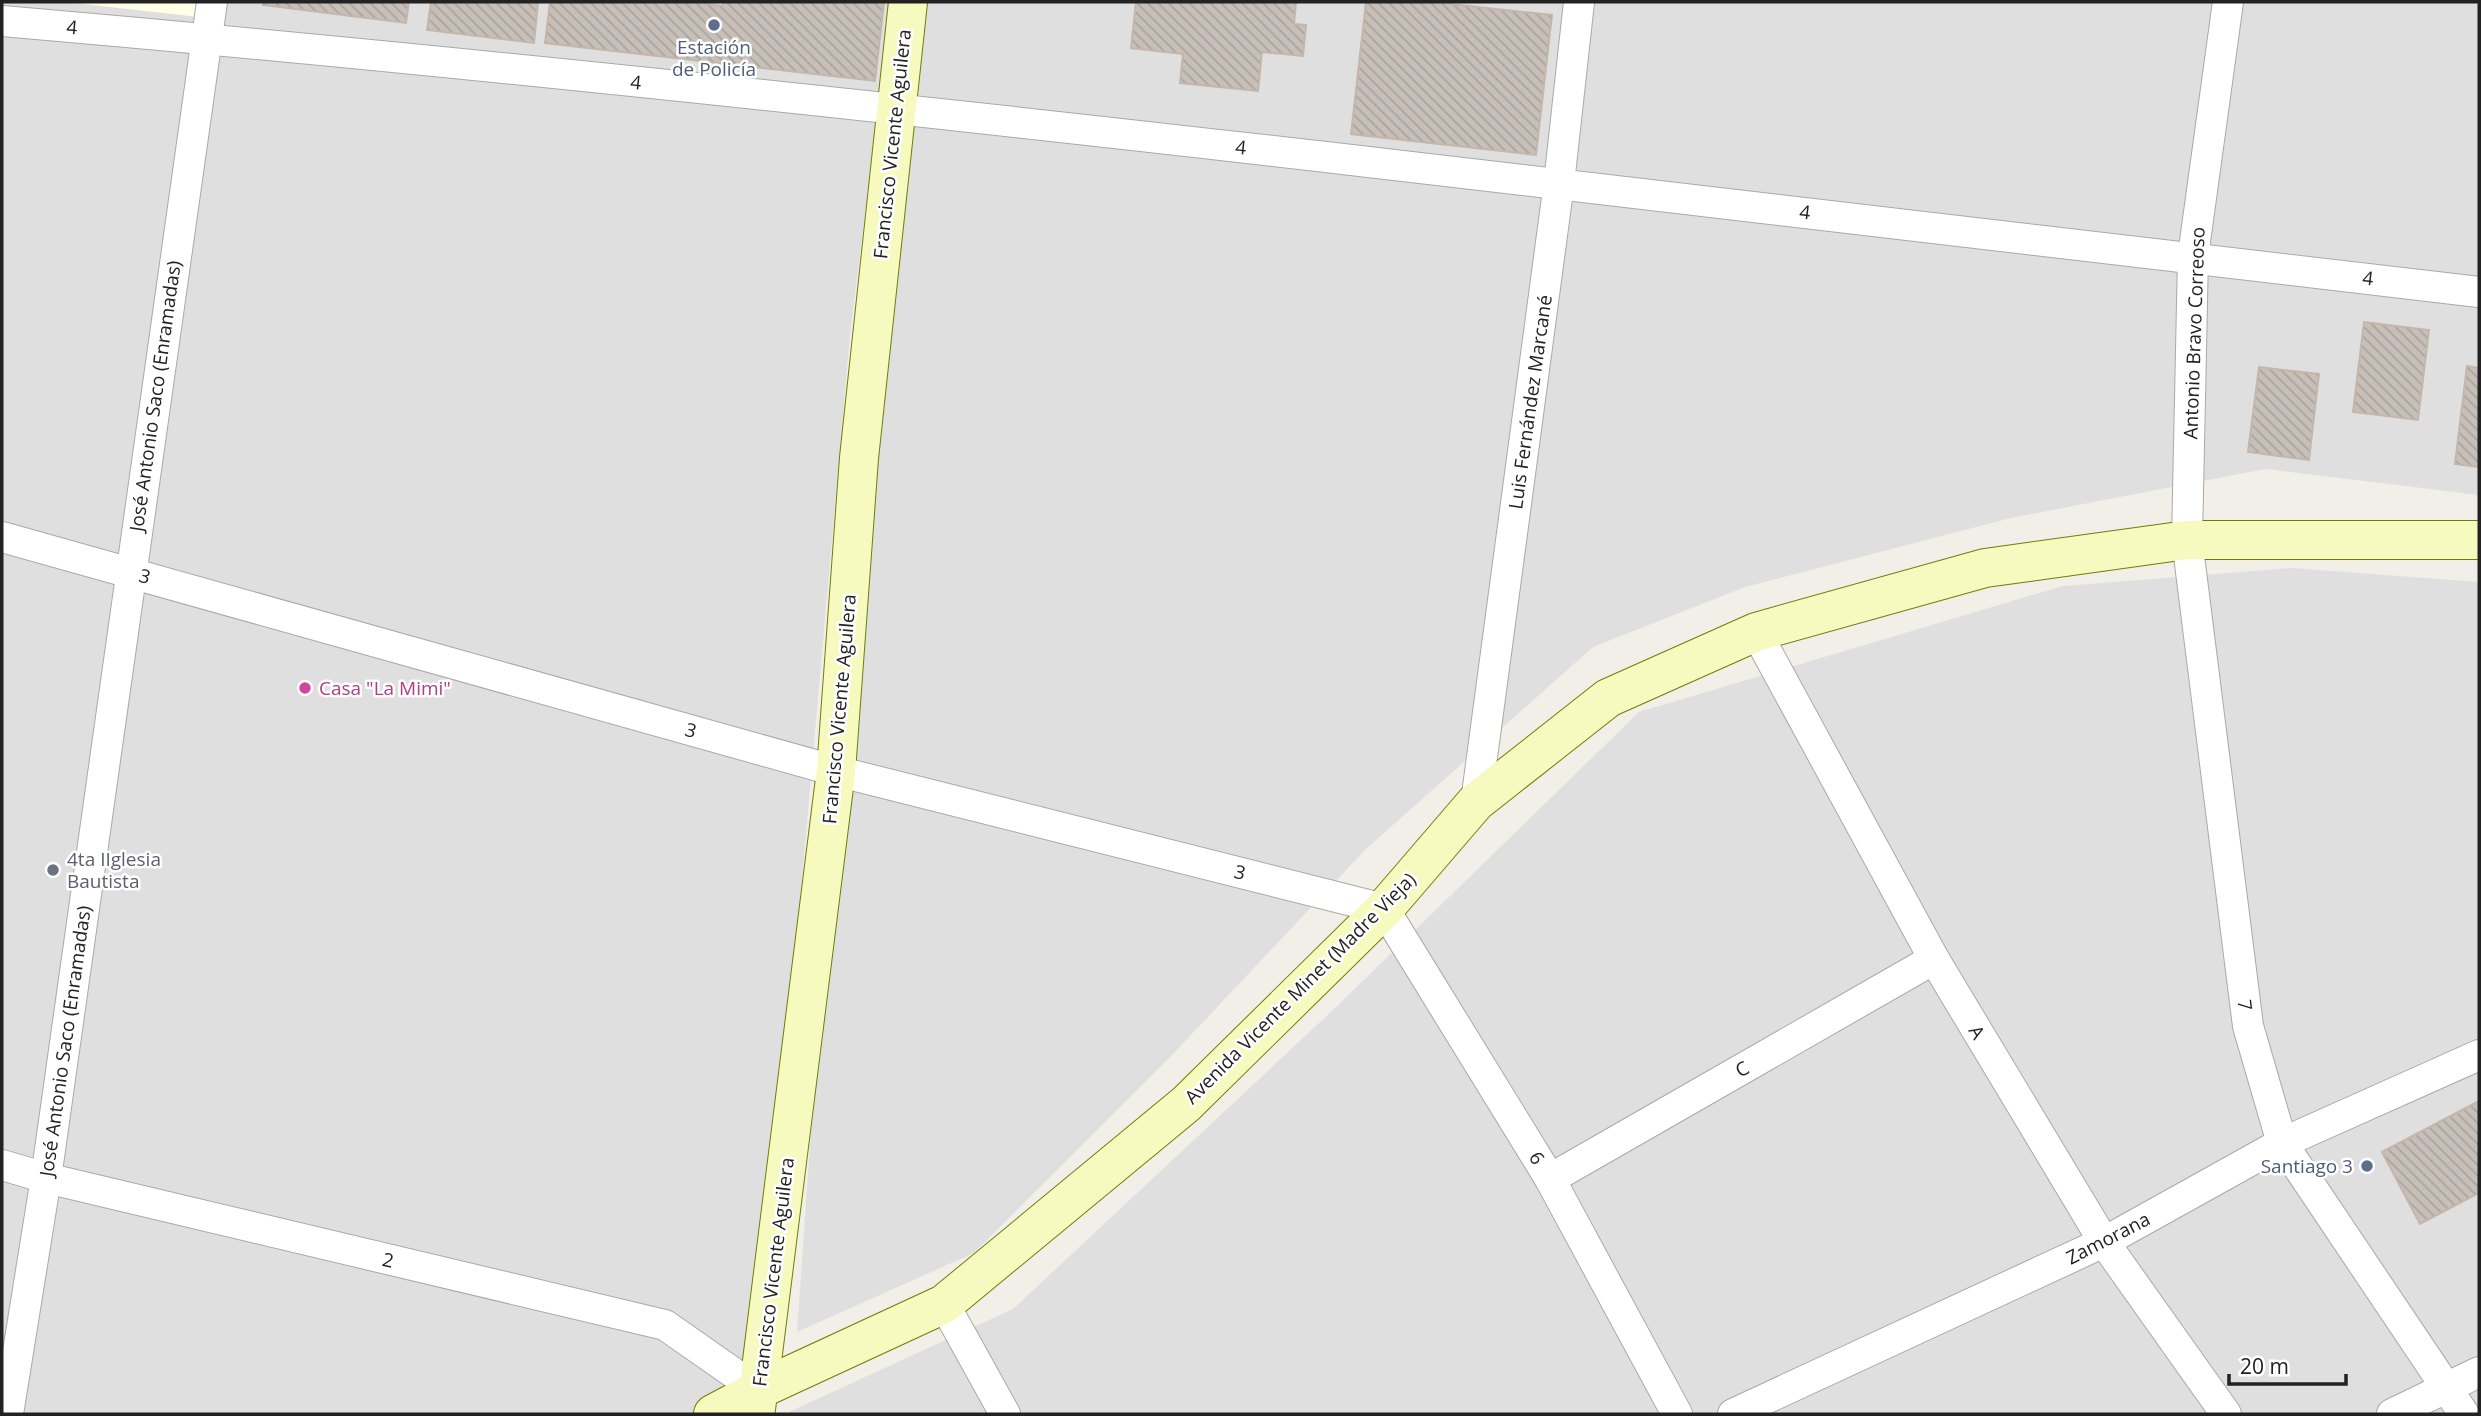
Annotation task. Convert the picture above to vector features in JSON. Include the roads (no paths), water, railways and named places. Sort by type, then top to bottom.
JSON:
[{"type":"main road","name":"Francisco Vicente Aguilera","points":[[756,1402],[836,771],[859,458],[908,2]]},
{"type":"main road","name":"Avenida Vicente Minet (Madre Vieja)","points":[[713,1414],[756,1402],[944,1304],[1186,1104],[1384,909],[1476,802],[1608,698],[1756,632],[1985,568],[2187,540],[2479,540]]},
{"type":"street","name":"José Antonio Saco (Enramadas)","points":[[8,1414],[46,1178],[212,2]]},
{"type":"street","name":"Luis Fernández Marcané","points":[[1476,802],[1559,183],[1579,2]]},
{"type":"street","name":"Antonio Bravo Correoso","points":[[2187,540],[2193,256],[2228,2]]},
{"type":"street","name":"4","points":[[2,21],[207,38],[896,108],[2193,256],[2479,292]]},
{"type":"street","name":"3","points":[[2,537],[836,771],[1384,909]]},
{"type":"street","name":"7","points":[[2187,540],[2248,1026],[2282,1143],[2464,1414]]},
{"type":"street","name":"A","points":[[1756,632],[1934,960],[2104,1242],[2226,1414]]},
{"type":"street","name":"6","points":[[1384,909],[1550,1179],[1677,1414]]},
{"type":"street","name":"C","points":[[1550,1179],[1934,960]]},
{"type":"street","name":"Zamorana","points":[[1733,1414],[2104,1242],[2282,1143],[2479,1055]]},
{"type":"street","name":"2","points":[[2,1166],[665,1325],[756,1402]]},
{"type":"street","points":[[944,1304],[1005,1414]]},
{"type":"street","points":[[2392,1414],[2479,1372]]},
{"type":"place","name":"Estación de Policía","points":[[714,25]]},
{"type":"place","name":"Casa \"La Mimi\"","points":[[305,688]]},
{"type":"place","name":"4ta IIglesia Bautista","points":[[53,870]]},
{"type":"place","name":"Santiago 3","points":[[2367,1166]]}]
